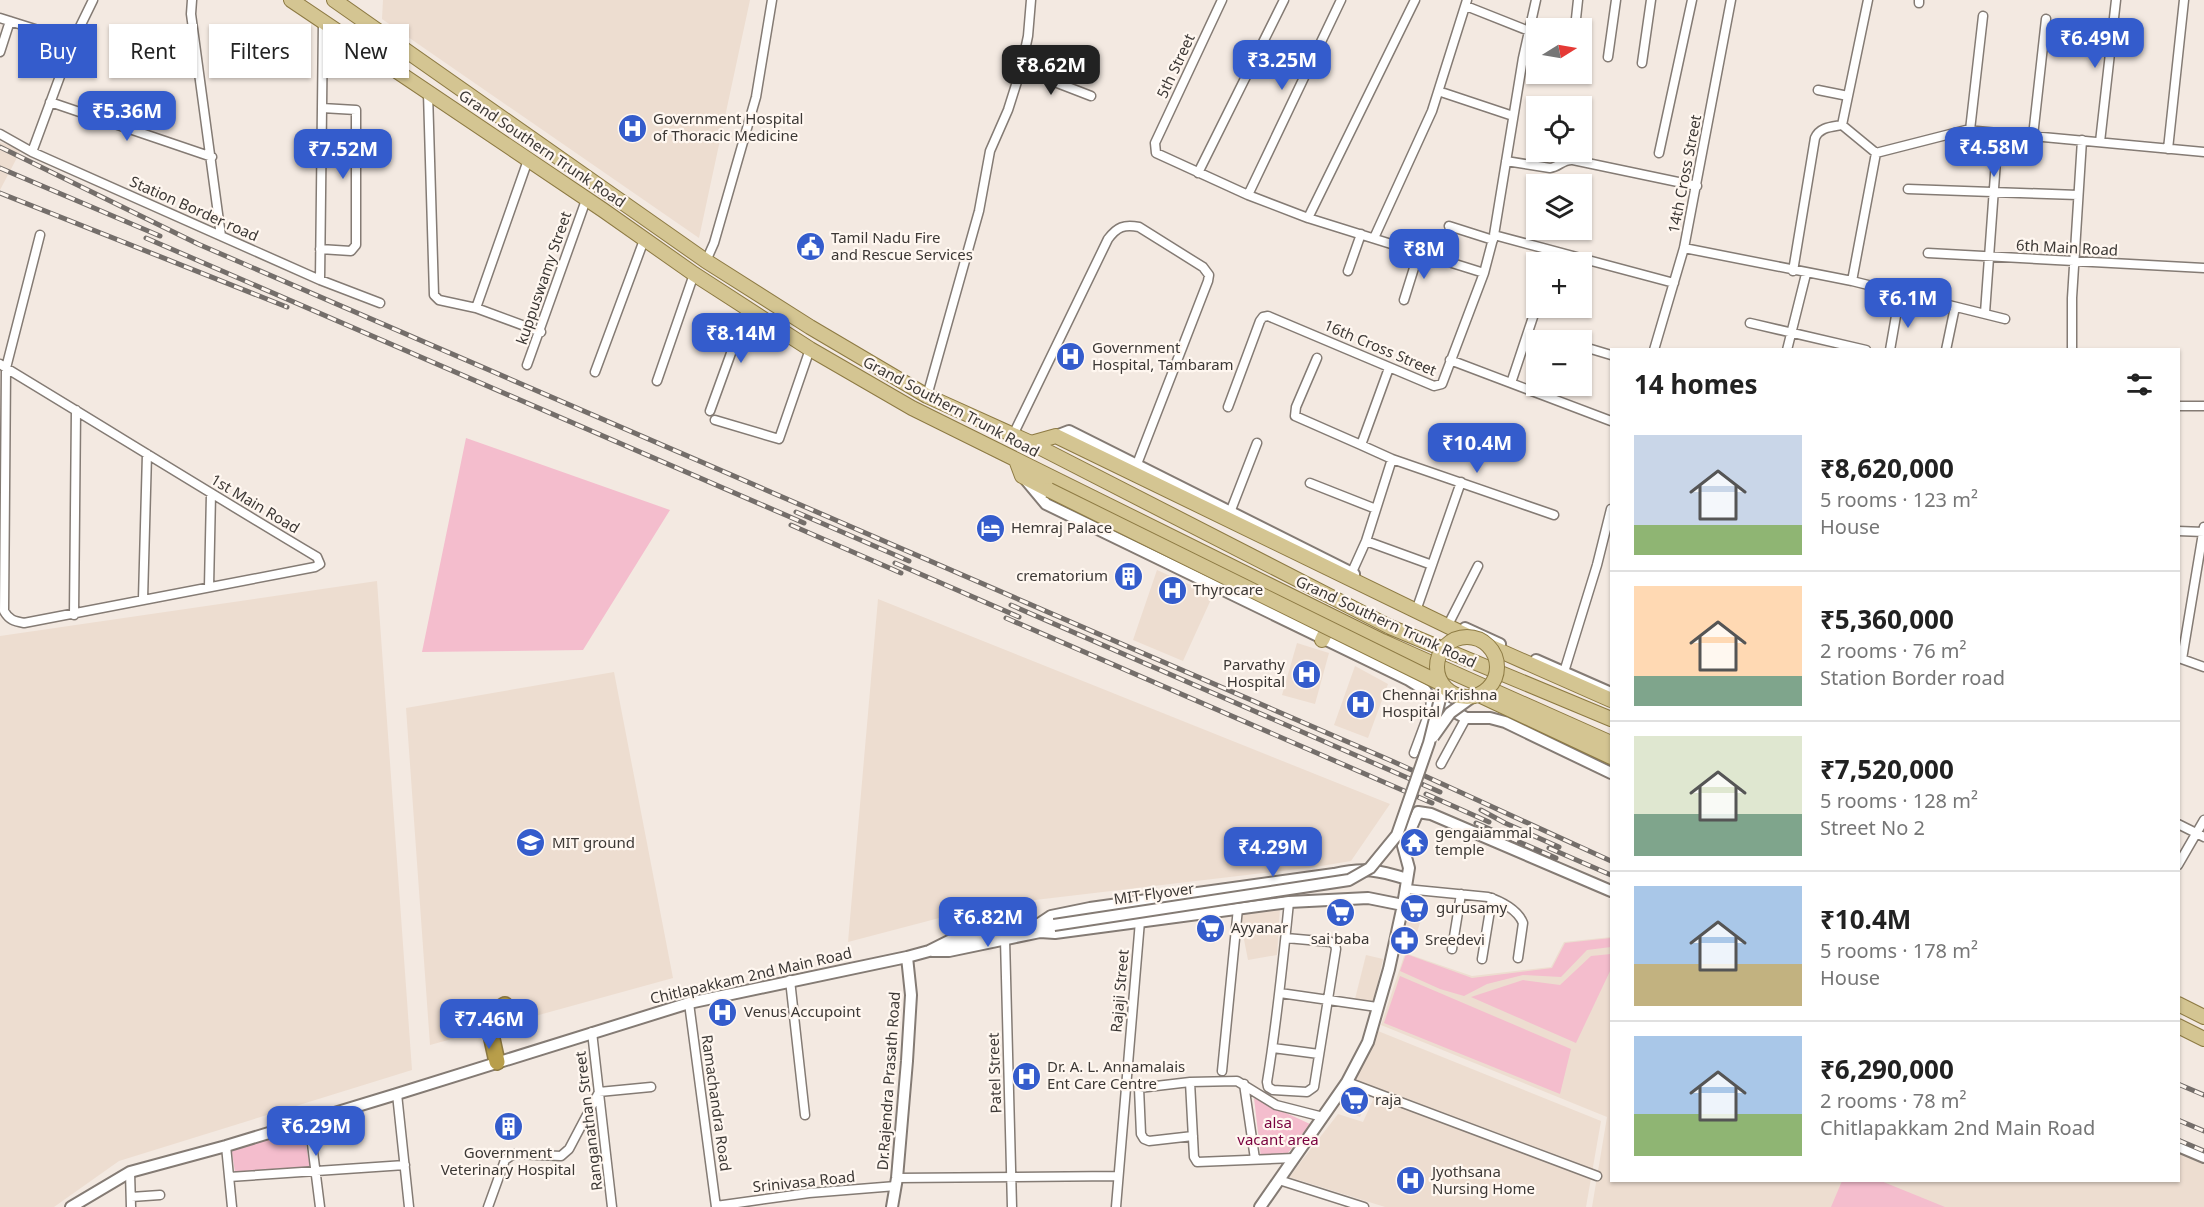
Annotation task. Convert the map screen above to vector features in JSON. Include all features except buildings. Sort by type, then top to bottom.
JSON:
[{"type":"highway","points":[[497,1062],[487,1016],[505,1005]]},
{"type":"main road","name":"Grand Southern Trunk Road","points":[[291,0],[747,309],[810,349],[912,408],[1382,641],[1610,743]]},
{"type":"main road","name":"Grand Southern Trunk Road","points":[[334,0],[706,261],[810,327],[927,396],[1031,443],[1390,627],[1610,720]]},
{"type":"main road","points":[[1031,443],[1062,439],[1470,637],[1610,700]]},
{"type":"main road","points":[[1016,460],[1022,476],[1442,685],[1456,696],[1475,696],[1610,757]]},
{"type":"main road","points":[[1322,640],[1333,617]]},
{"type":"main road","points":[[1442,685],[1437,674],[1438,655],[1451,641],[1460,637],[1470,637]]},
{"type":"main road","points":[[1475,696],[1487,690],[1496,673],[1494,654],[1489,646]]},
{"type":"main road","points":[[2180,1005],[2204,1017]]},
{"type":"main road","points":[[2180,1027],[2204,1039]]},
{"type":"street","points":[[81,24],[93,0]]},
{"type":"street","points":[[192,0],[191,14],[221,236]]},
{"type":"street","points":[[706,261],[714,243],[756,97],[771,0]]},
{"type":"street","points":[[927,396],[979,211],[990,151],[1008,110],[1021,69],[1028,36],[1031,0]]},
{"type":"street","name":"5th Street","points":[[1198,173],[1156,153],[1155,143],[1222,0]]},
{"type":"street","points":[[1284,0],[1198,173],[1308,219],[1484,273]]},
{"type":"street","points":[[1248,195],[1341,0]]},
{"type":"street","points":[[1308,219],[1414,0]]},
{"type":"street","name":"16th Cross Street","points":[[1532,18],[1536,0]]},
{"type":"street","points":[[1576,18],[1578,0]]},
{"type":"street","points":[[1608,57],[1616,0]]},
{"type":"street","points":[[1642,63],[1651,0]]},
{"type":"street","points":[[1659,153],[1692,0]]},
{"type":"street","name":"14th Cross Street","points":[[1655,348],[1684,248],[1731,0]]},
{"type":"street","points":[[1842,125],[1868,0]]},
{"type":"street","points":[[2100,142],[2116,0]]},
{"type":"street","points":[[2168,149],[2184,0]]},
{"type":"street","points":[[1374,238],[1432,111],[1467,3],[1526,30]]},
{"type":"street","points":[[1970,130],[1983,16]]},
{"type":"street","points":[[0,18],[19,24]]},
{"type":"street","points":[[2033,136],[2046,19]]},
{"type":"street","points":[[0,52],[10,21]]},
{"type":"street","points":[[320,280],[322,21]]},
{"type":"street","name":"16th Cross Street","points":[[1228,407],[1260,321],[1263,317],[1268,316],[1389,368],[1439,386],[1484,273],[1493,237],[1526,48]]},
{"type":"street","points":[[1021,69],[1091,96]]},
{"type":"street","points":[[32,152],[59,78]]},
{"type":"street","points":[[1818,90],[1848,96]]},
{"type":"street","points":[[428,93],[434,295],[439,300],[476,308],[541,332]]},
{"type":"street","points":[[1444,93],[1514,116]]},
{"type":"street","points":[[50,102],[212,157]]},
{"type":"street","points":[[320,249],[348,251],[353,250],[356,245],[356,110],[322,108]]},
{"type":"street","points":[[1842,125],[1876,153]]},
{"type":"street","points":[[1793,271],[1815,138],[1822,129],[1842,125]]},
{"type":"street","points":[[1876,153],[1970,130],[2204,152]]},
{"type":"street","points":[[1985,313],[1998,133]]},
{"type":"street","name":"Station Border road","points":[[0,134],[32,152],[320,280],[380,303]]},
{"type":"street","points":[[2072,348],[2074,262],[2082,140]]},
{"type":"street","points":[[1852,281],[1876,153]]},
{"type":"street","points":[[476,308],[528,160]]},
{"type":"street","points":[[1506,161],[1550,168],[1556,167],[1565,160],[1573,160],[1697,186]]},
{"type":"street","points":[[1908,189],[2078,195]]},
{"type":"street","name":"kuppuswamy Street","points":[[527,366],[541,332],[586,200]]},
{"type":"street","points":[[1449,226],[1674,283]]},
{"type":"street","points":[[1013,435],[1108,239],[1116,229],[1121,227],[1139,227],[1203,267],[1209,275],[1137,464]]},
{"type":"street","points":[[1348,271],[1361,234]]},
{"type":"street","points":[[40,235],[3,366],[2,572],[4,611],[12,621],[24,623],[209,587],[211,494]]},
{"type":"street","points":[[594,372],[644,240]]},
{"type":"street","points":[[1684,248],[1806,274],[1852,281],[2005,319]]},
{"type":"street","points":[[1404,300],[1419,252]]},
{"type":"street","name":"6th Main Road","points":[[1929,253],[2204,268]]},
{"type":"street","points":[[657,381],[694,274]]},
{"type":"street","points":[[1788,348],[1806,274]]},
{"type":"street","points":[[1890,348],[1900,294]]},
{"type":"street","points":[[1946,348],[1954,307]]},
{"type":"street","points":[[710,411],[747,309]]},
{"type":"street","points":[[1511,383],[1533,318]]},
{"type":"street","points":[[1750,323],[1858,348]]},
{"type":"street","points":[[716,420],[779,439],[810,349]]},
{"type":"street","points":[[1592,349],[1610,355]]},
{"type":"street","points":[[1317,358],[1296,407],[1295,416],[1392,459],[1554,515]]},
{"type":"street","points":[[1450,360],[1610,421]]},
{"type":"street","name":"1st Main Road","points":[[3,366],[317,557],[320,561],[315,567],[209,587]]},
{"type":"street","points":[[1361,445],[1389,368]]},
{"type":"street","points":[[2180,406],[2204,406]]},
{"type":"street","points":[[74,615],[76,410]]},
{"type":"street","points":[[1062,439],[1069,431],[1450,621],[1610,693]]},
{"type":"street","points":[[1231,510],[1257,443]]},
{"type":"street","points":[[143,599],[147,454]]},
{"type":"street","points":[[1352,572],[1366,541],[1392,459]]},
{"type":"street","points":[[1022,476],[1046,504],[1263,615],[1409,680],[1425,690],[1431,699],[1466,718],[1490,718],[1505,722],[1610,773]]},
{"type":"street","points":[[1418,605],[1461,482]]},
{"type":"street","points":[[1310,483],[1376,509]]},
{"type":"street","points":[[1564,672],[1598,565],[1610,513]]},
{"type":"street","points":[[2180,531],[2204,530],[2180,658],[2204,666]]},
{"type":"street","points":[[1366,541],[1432,565]]},
{"type":"street","points":[[1450,621],[1478,566]]},
{"type":"street","name":"MIT Flyover","points":[[1046,927],[1349,880],[1370,868],[1397,835],[1429,743],[1442,685]]},
{"type":"street","name":"MIT Flyover","points":[[1429,743],[1450,713],[1475,696]]},
{"type":"street","points":[[1414,753],[1430,710],[1431,699]]},
{"type":"street","points":[[1441,764],[1466,718]]},
{"type":"street","points":[[1260,1207],[1347,1082],[1368,1042],[1389,969],[1403,905],[1407,879],[1403,846],[1418,812],[1422,811],[1610,891]]},
{"type":"street","points":[[2180,862],[2201,835],[2204,820]]},
{"type":"street","points":[[2180,825],[2201,835]]},
{"type":"street","points":[[929,951],[949,951],[1005,939],[1046,927],[1051,916],[1090,908],[1334,874],[1359,868],[1388,873],[1461,894],[1492,898],[1522,918],[1524,926],[1518,958]]},
{"type":"street","points":[[1452,948],[1461,894]]},
{"type":"street","points":[[929,951],[949,941],[1046,927],[1055,933],[1289,902],[1368,898],[1403,905]]},
{"type":"street","points":[[1482,959],[1492,898]]},
{"type":"street","points":[[1286,938],[1331,942],[1336,949],[1314,1088],[1307,1092],[1273,1090],[1268,1087],[1267,1082],[1280,993],[1289,902]]},
{"type":"street","points":[[1222,1071],[1238,909]]},
{"type":"street","name":"Rajaji Street","points":[[1116,1207],[1140,921]]},
{"type":"street","name":"Patel Street","points":[[1005,939],[1012,1207]]},
{"type":"street","name":"Chitlapakkam 2nd Main Road","points":[[71,1207],[130,1172],[226,1146],[689,1003],[929,951]]},
{"type":"street","name":"Dr.Rajendra Prasath Road","points":[[892,1207],[897,1182],[911,995],[907,957]]},
{"type":"street","points":[[790,980],[805,1115]]},
{"type":"street","points":[[1280,993],[1377,1007]]},
{"type":"street","name":"Ramachandra Road","points":[[689,1003],[716,1206]]},
{"type":"street","name":"Ranganathan Street","points":[[592,1032],[612,1207]]},
{"type":"street","points":[[1273,1048],[1319,1054]]},
{"type":"street","points":[[1193,1136],[1149,1141],[1144,1139],[1138,1091],[1142,1087],[1190,1082],[1237,1082],[1244,1084],[1276,1105],[1323,1117]]},
{"type":"street","points":[[1190,1082],[1194,1157],[1197,1162],[1294,1158]]},
{"type":"street","points":[[1347,1082],[1597,1176]]},
{"type":"street","points":[[1244,1084],[1255,1159]]},
{"type":"street","points":[[488,1207],[501,1165],[505,1160],[514,1155],[561,1156],[568,1149],[599,1092],[651,1086]]},
{"type":"street","points":[[397,1094],[409,1207]]},
{"type":"street","points":[[309,1120],[320,1207]]},
{"type":"street","points":[[226,1146],[232,1207]]},
{"type":"street","points":[[2180,1147],[2204,1157]]},
{"type":"street","points":[[229,1177],[405,1165]]},
{"type":"street","points":[[130,1172],[131,1207]]},
{"type":"street","name":"Srinivasa Road","points":[[716,1206],[897,1182],[1012,1177],[1118,1176]]},
{"type":"street","points":[[1279,1180],[1364,1207]]},
{"type":"street","points":[[131,1197],[160,1195]]},
{"type":"shaded area","name":"Government Hospital of Thoracic Medicine","points":[[383,0],[750,0],[699,238],[409,38],[409,24],[389,24],[382,19]]},
{"type":"shaded area","points":[[0,142],[21,150],[0,190]]},
{"type":"shaded area","points":[[1157,570],[1213,595],[1183,661],[1133,640]]},
{"type":"shaded area","points":[[377,581],[412,1070],[119,1161],[54,1207],[0,1207],[0,636]]},
{"type":"shaded area","points":[[878,599],[1390,804],[1351,861],[985,906],[848,942]]},
{"type":"shaded area","name":"Parvathy Hospital","points":[[1297,643],[1329,653],[1315,704],[1282,695]]},
{"type":"shaded area","name":"Chennai Krishna Hospital","points":[[1355,666],[1388,684],[1368,738],[1334,725]]},
{"type":"shaded area","name":"MIT ground","points":[[614,672],[673,978],[430,1045],[406,708]]},
{"type":"shaded area","points":[[1411,900],[1426,903],[1412,949],[1400,944]]},
{"type":"shaded area","points":[[1280,908],[1277,955],[1248,960],[1239,914]]},
{"type":"shaded area","points":[[1610,937],[1610,1182],[2180,1182],[2180,1153],[2204,1164],[2204,1207],[1592,1207],[1607,1117],[1381,1025],[1405,953],[1472,976],[1551,967],[1564,942]]},
{"type":"shaded area","points":[[1366,955],[1383,959],[1372,1009],[1354,1003]]},
{"type":"shaded area","points":[[1378,1031],[1601,1121],[1586,1207],[1385,1207],[1289,1177],[1338,1114],[1363,1122],[1377,1091],[1355,1080]]},
{"type":"shaded area","points":[[1353,1091],[1368,1099],[1360,1117],[1343,1109]]},
{"type":"green space","points":[[466,438],[670,510],[583,650],[422,652]]},
{"type":"green space","points":[[1610,938],[1610,947],[1587,950],[1561,977],[1523,975],[1487,984],[1464,996],[1440,989],[1400,971],[1406,954],[1472,978],[1552,968],[1565,943]]},
{"type":"green space","points":[[1610,954],[1610,971],[1576,1043],[1471,997],[1523,980],[1560,985],[1591,956]]},
{"type":"green space","points":[[1400,976],[1571,1049],[1560,1094],[1384,1023]]},
{"type":"green space","name":"alsa vacant area","points":[[1254,1098],[1310,1124],[1288,1153],[1261,1158]]},
{"type":"green space","points":[[303,1127],[310,1168],[235,1172],[231,1147]]},
{"type":"green space","points":[[1842,1182],[1883,1182],[1945,1207],[1831,1207]]},
{"type":"railway","points":[[0,147],[198,244],[1392,761],[1610,861]]},
{"type":"railway","points":[[0,168],[160,236]]},
{"type":"railway","points":[[0,193],[287,307]]},
{"type":"railway","points":[[146,238],[804,523]]},
{"type":"railway","points":[[796,512],[909,561]]},
{"type":"railway","points":[[791,525],[901,573]]},
{"type":"railway","points":[[895,563],[1019,617]]},
{"type":"railway","points":[[1011,605],[1440,792]]},
{"type":"railway","points":[[1006,618],[1432,803]]},
{"type":"railway","points":[[1426,794],[1489,822]]},
{"type":"railway","points":[[1481,810],[1559,847]]},
{"type":"railway","points":[[1476,823],[1556,858]]},
{"type":"railway","points":[[1549,848],[1610,875]]},
{"type":"railway","points":[[2180,1085],[2204,1095]]},
{"type":"railway","points":[[2180,1121],[2204,1131]]},
{"type":"railway","points":[[2180,1141],[2204,1151]]},
{"type":"place","name":"Government Hospital of Thoracic Medicine","points":[[632,128]]},
{"type":"place","name":"Tamil Nadu Fire and Rescue Services","points":[[810,247]]},
{"type":"place","name":"Government Hospital, Tambaram","points":[[1071,357]]},
{"type":"place","name":"Hemraj Palace","points":[[990,528]]},
{"type":"place","name":"crematorium","points":[[1129,576]]},
{"type":"place","name":"Thyrocare","points":[[1172,590]]},
{"type":"place","name":"Parvathy Hospital","points":[[1306,674]]},
{"type":"place","name":"Chennai Krishna Hospital","points":[[1361,704]]},
{"type":"place","name":"gengaiammal temple","points":[[1414,842]]},
{"type":"place","name":"MIT ground","points":[[531,843]]},
{"type":"place","name":"gurusamy","points":[[1415,908]]},
{"type":"place","name":"sai baba","points":[[1340,912]]},
{"type":"place","name":"Ayyanar","points":[[1210,928]]},
{"type":"place","name":"Sreedevi","points":[[1404,940]]},
{"type":"place","name":"Venus Accupoint","points":[[723,1012]]},
{"type":"place","name":"Dr. A. L. Annamalais Ent Care Centre","points":[[1026,1076]]},
{"type":"place","name":"raja","points":[[1354,1100]]},
{"type":"place","name":"Government Veterinary Hospital","points":[[508,1126]]},
{"type":"place","name":"Jyothsana Nursing Home","points":[[1411,1181]]}]
